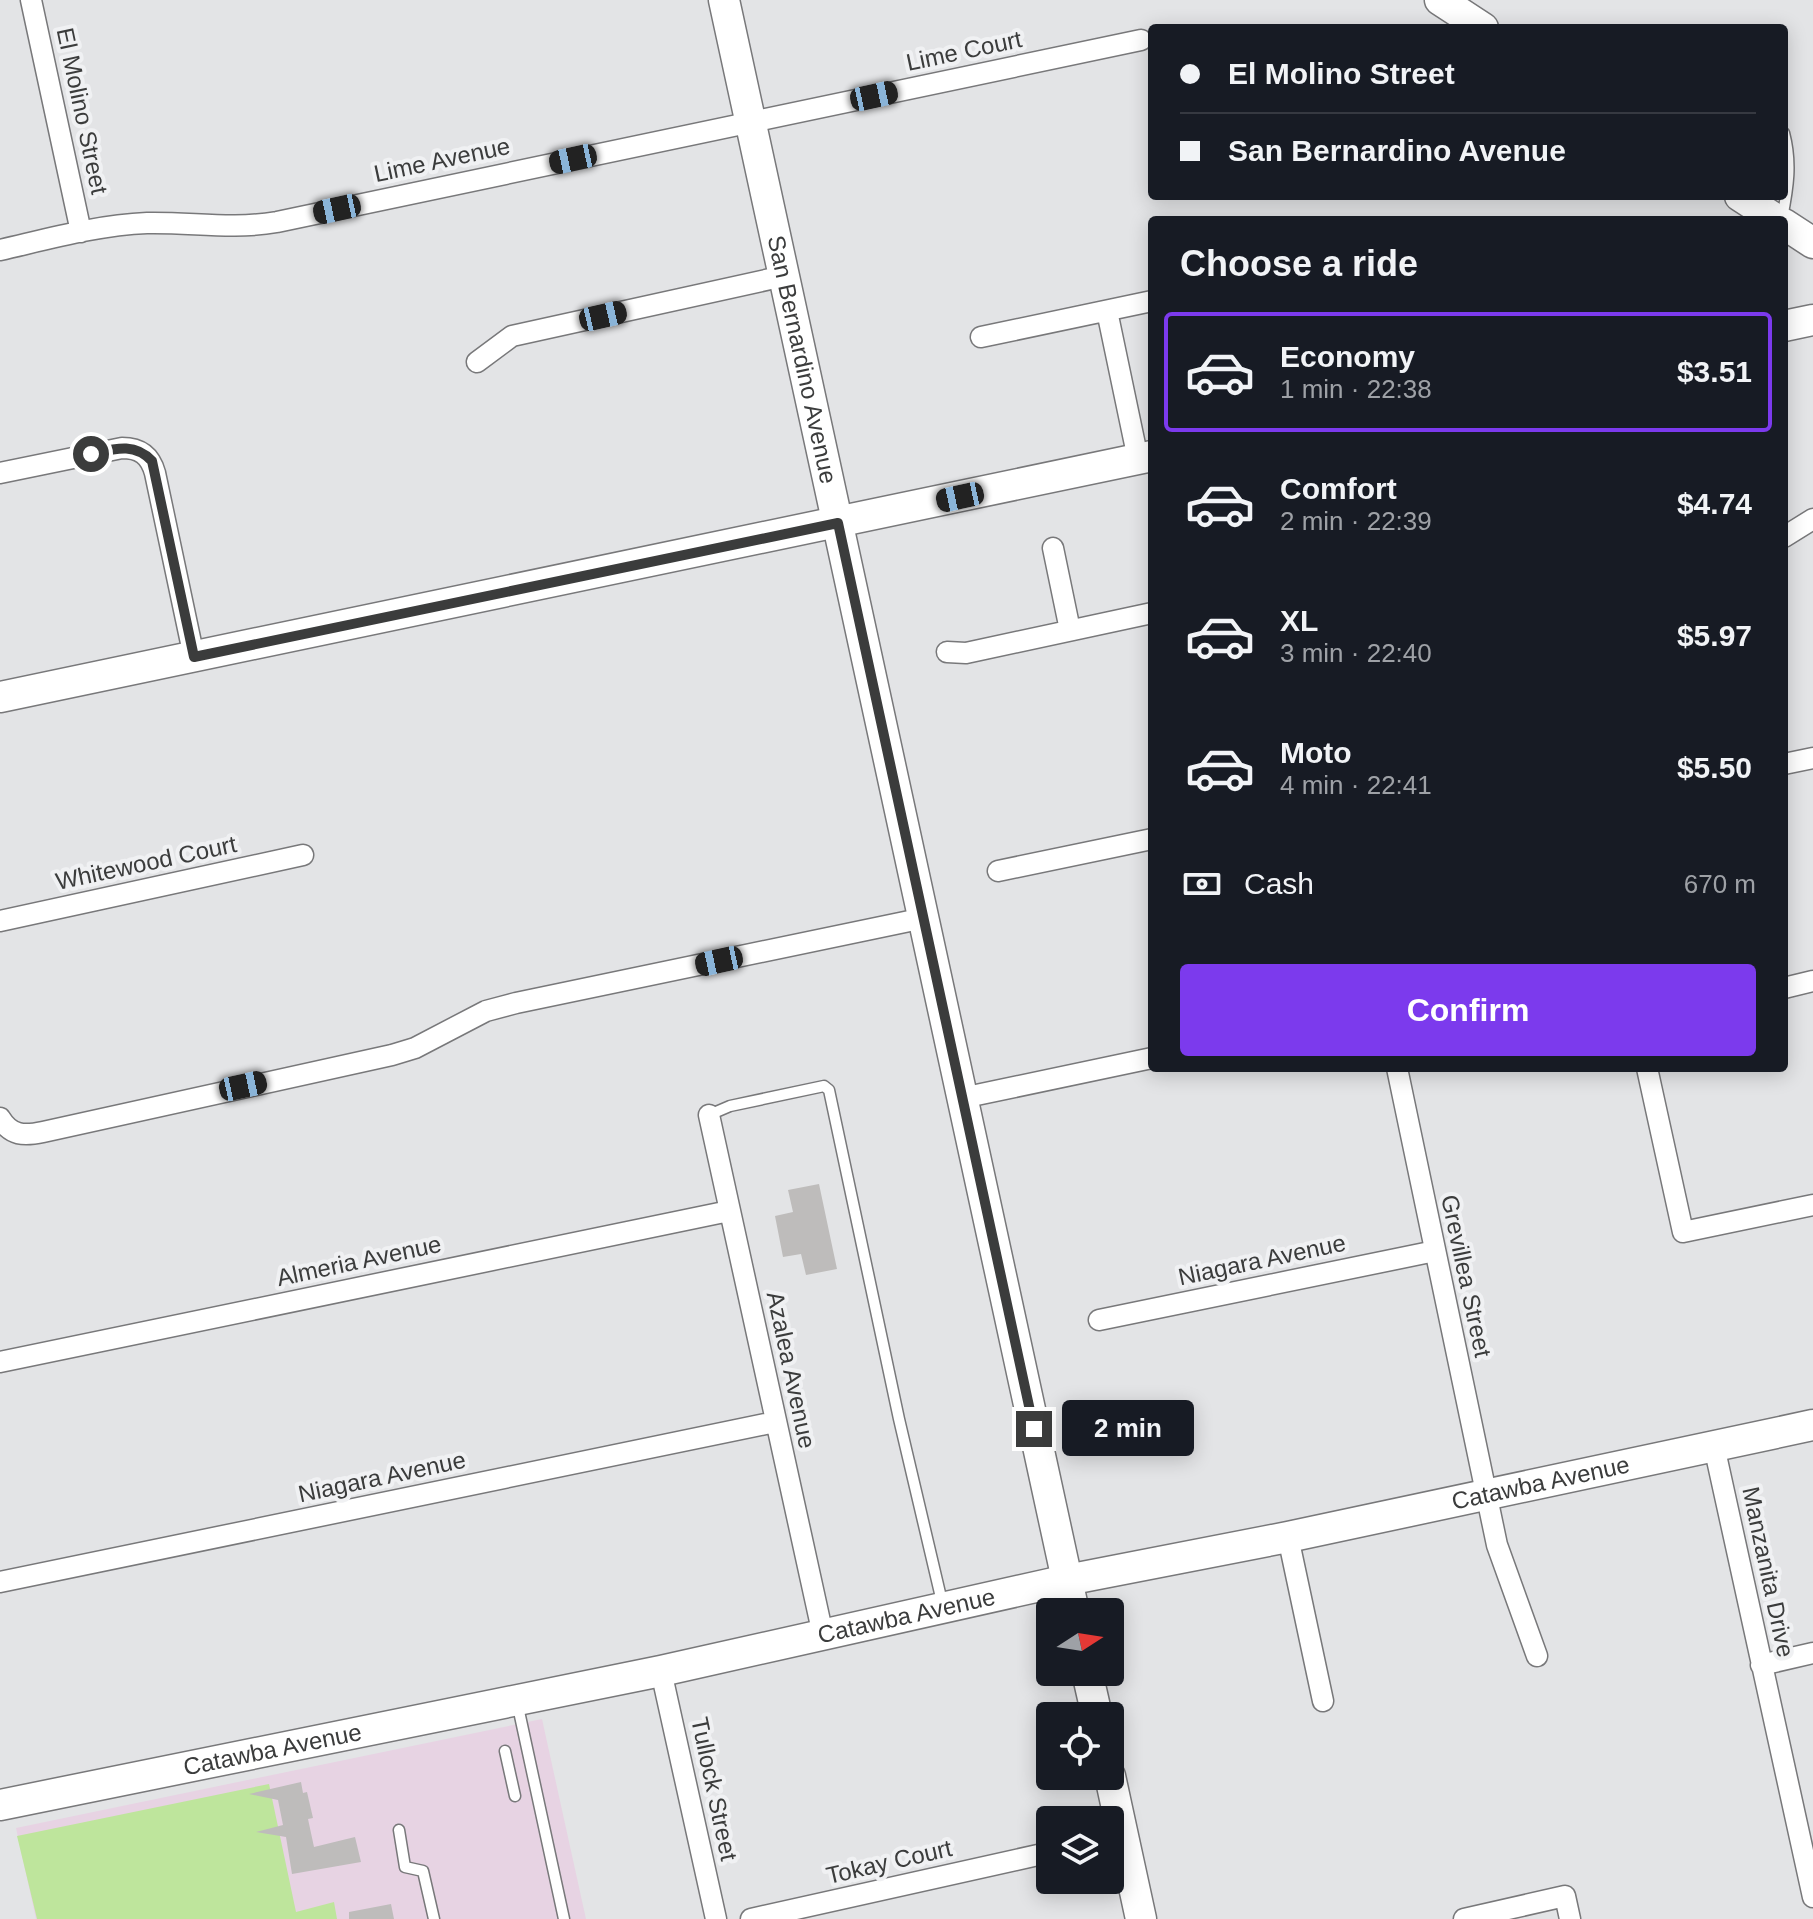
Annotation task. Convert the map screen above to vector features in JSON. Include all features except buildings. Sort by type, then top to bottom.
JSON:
[{"type":"street","name":"El Molino Street","points":[[31,0],[81,232]]},
{"type":"street","name":"San Bernardino Avenue","points":[[724,0],[1071,1598]]},
{"type":"street","points":[[1440,0],[1477,24]]},
{"type":"street","name":"Lime Court","points":[[750,122],[1141,40]]},
{"type":"street","name":"Lime Avenue","points":[[0,250],[81,232],[149,223],[225,228],[252,226],[750,122]]},
{"type":"street","points":[[1747,200],[1773,216]]},
{"type":"street","points":[[1788,226],[1813,243]]},
{"type":"street","points":[[477,362],[512,336],[784,276]]},
{"type":"street","points":[[981,337],[1148,302]]},
{"type":"street","points":[[0,697],[1145,458],[1107,311]]},
{"type":"street","points":[[1788,325],[1813,320]]},
{"type":"street","points":[[0,473],[122,448],[133,448],[144,453],[152,461],[194,657]]},
{"type":"street","points":[[1788,535],[1813,519]]},
{"type":"street","points":[[1053,548],[1070,630]]},
{"type":"street","points":[[947,652],[966,653],[1148,614]]},
{"type":"street","points":[[1788,763],[1813,758]]},
{"type":"street","points":[[998,871],[1148,840]]},
{"type":"street","name":"Whitewood Court","points":[[0,921],[303,855]]},
{"type":"street","points":[[0,1118],[17,1134],[43,1132],[392,1055],[415,1048],[486,1011],[516,1003],[924,918]]},
{"type":"street","points":[[1788,987],[1813,981]]},
{"type":"street","points":[[962,1098],[1148,1059]]},
{"type":"street","name":"Grevillea Street","points":[[1398,1072],[1485,1495],[1497,1545],[1537,1656]]},
{"type":"street","points":[[1648,1072],[1683,1232],[1813,1205]]},
{"type":"street","name":"Azalea Avenue","points":[[709,1115],[823,1635]]},
{"type":"street","name":"Almeria Avenue","points":[[0,1362],[729,1211]]},
{"type":"street","name":"Niagara Avenue","points":[[1099,1320],[1435,1251]]},
{"type":"street","name":"Niagara Avenue","points":[[0,1582],[775,1422]]},
{"type":"street","name":"Catawba Avenue","points":[[0,1805],[661,1671],[1067,1580],[1288,1537],[1813,1425]]},
{"type":"street","name":"Manzanita Drive","points":[[1714,1446],[1810,1872],[1813,1897]]},
{"type":"street","points":[[1288,1537],[1323,1701]]},
{"type":"street","points":[[1761,1665],[1813,1653]]},
{"type":"street","name":"Tullock Street","points":[[661,1671],[716,1919]]},
{"type":"street","points":[[1113,1790],[1141,1919]]},
{"type":"street","name":"Tokay Court","points":[[751,1919],[1036,1855]]},
{"type":"street","points":[[1464,1919],[1565,1896],[1570,1919]]},
{"type":"lane","points":[[1788,150],[1788,190]]},
{"type":"lane","points":[[709,1115],[730,1106],[824,1086],[829,1090],[899,1419],[944,1609]]},
{"type":"lane","points":[[517,1700],[564,1919]]},
{"type":"lane","points":[[505,1751],[515,1796]]},
{"type":"lane","points":[[399,1830],[405,1867],[423,1871],[434,1919]]},
{"type":"shaded area","points":[[542,1719],[586,1919],[36,1919],[16,1828]]},
{"type":"green space","points":[[269,1784],[296,1912],[334,1902],[337,1919],[37,1919],[17,1836]]},
{"type":"route","points":[[91,454],[133,448],[152,461],[194,657],[838,523],[1034,1429]]}]
